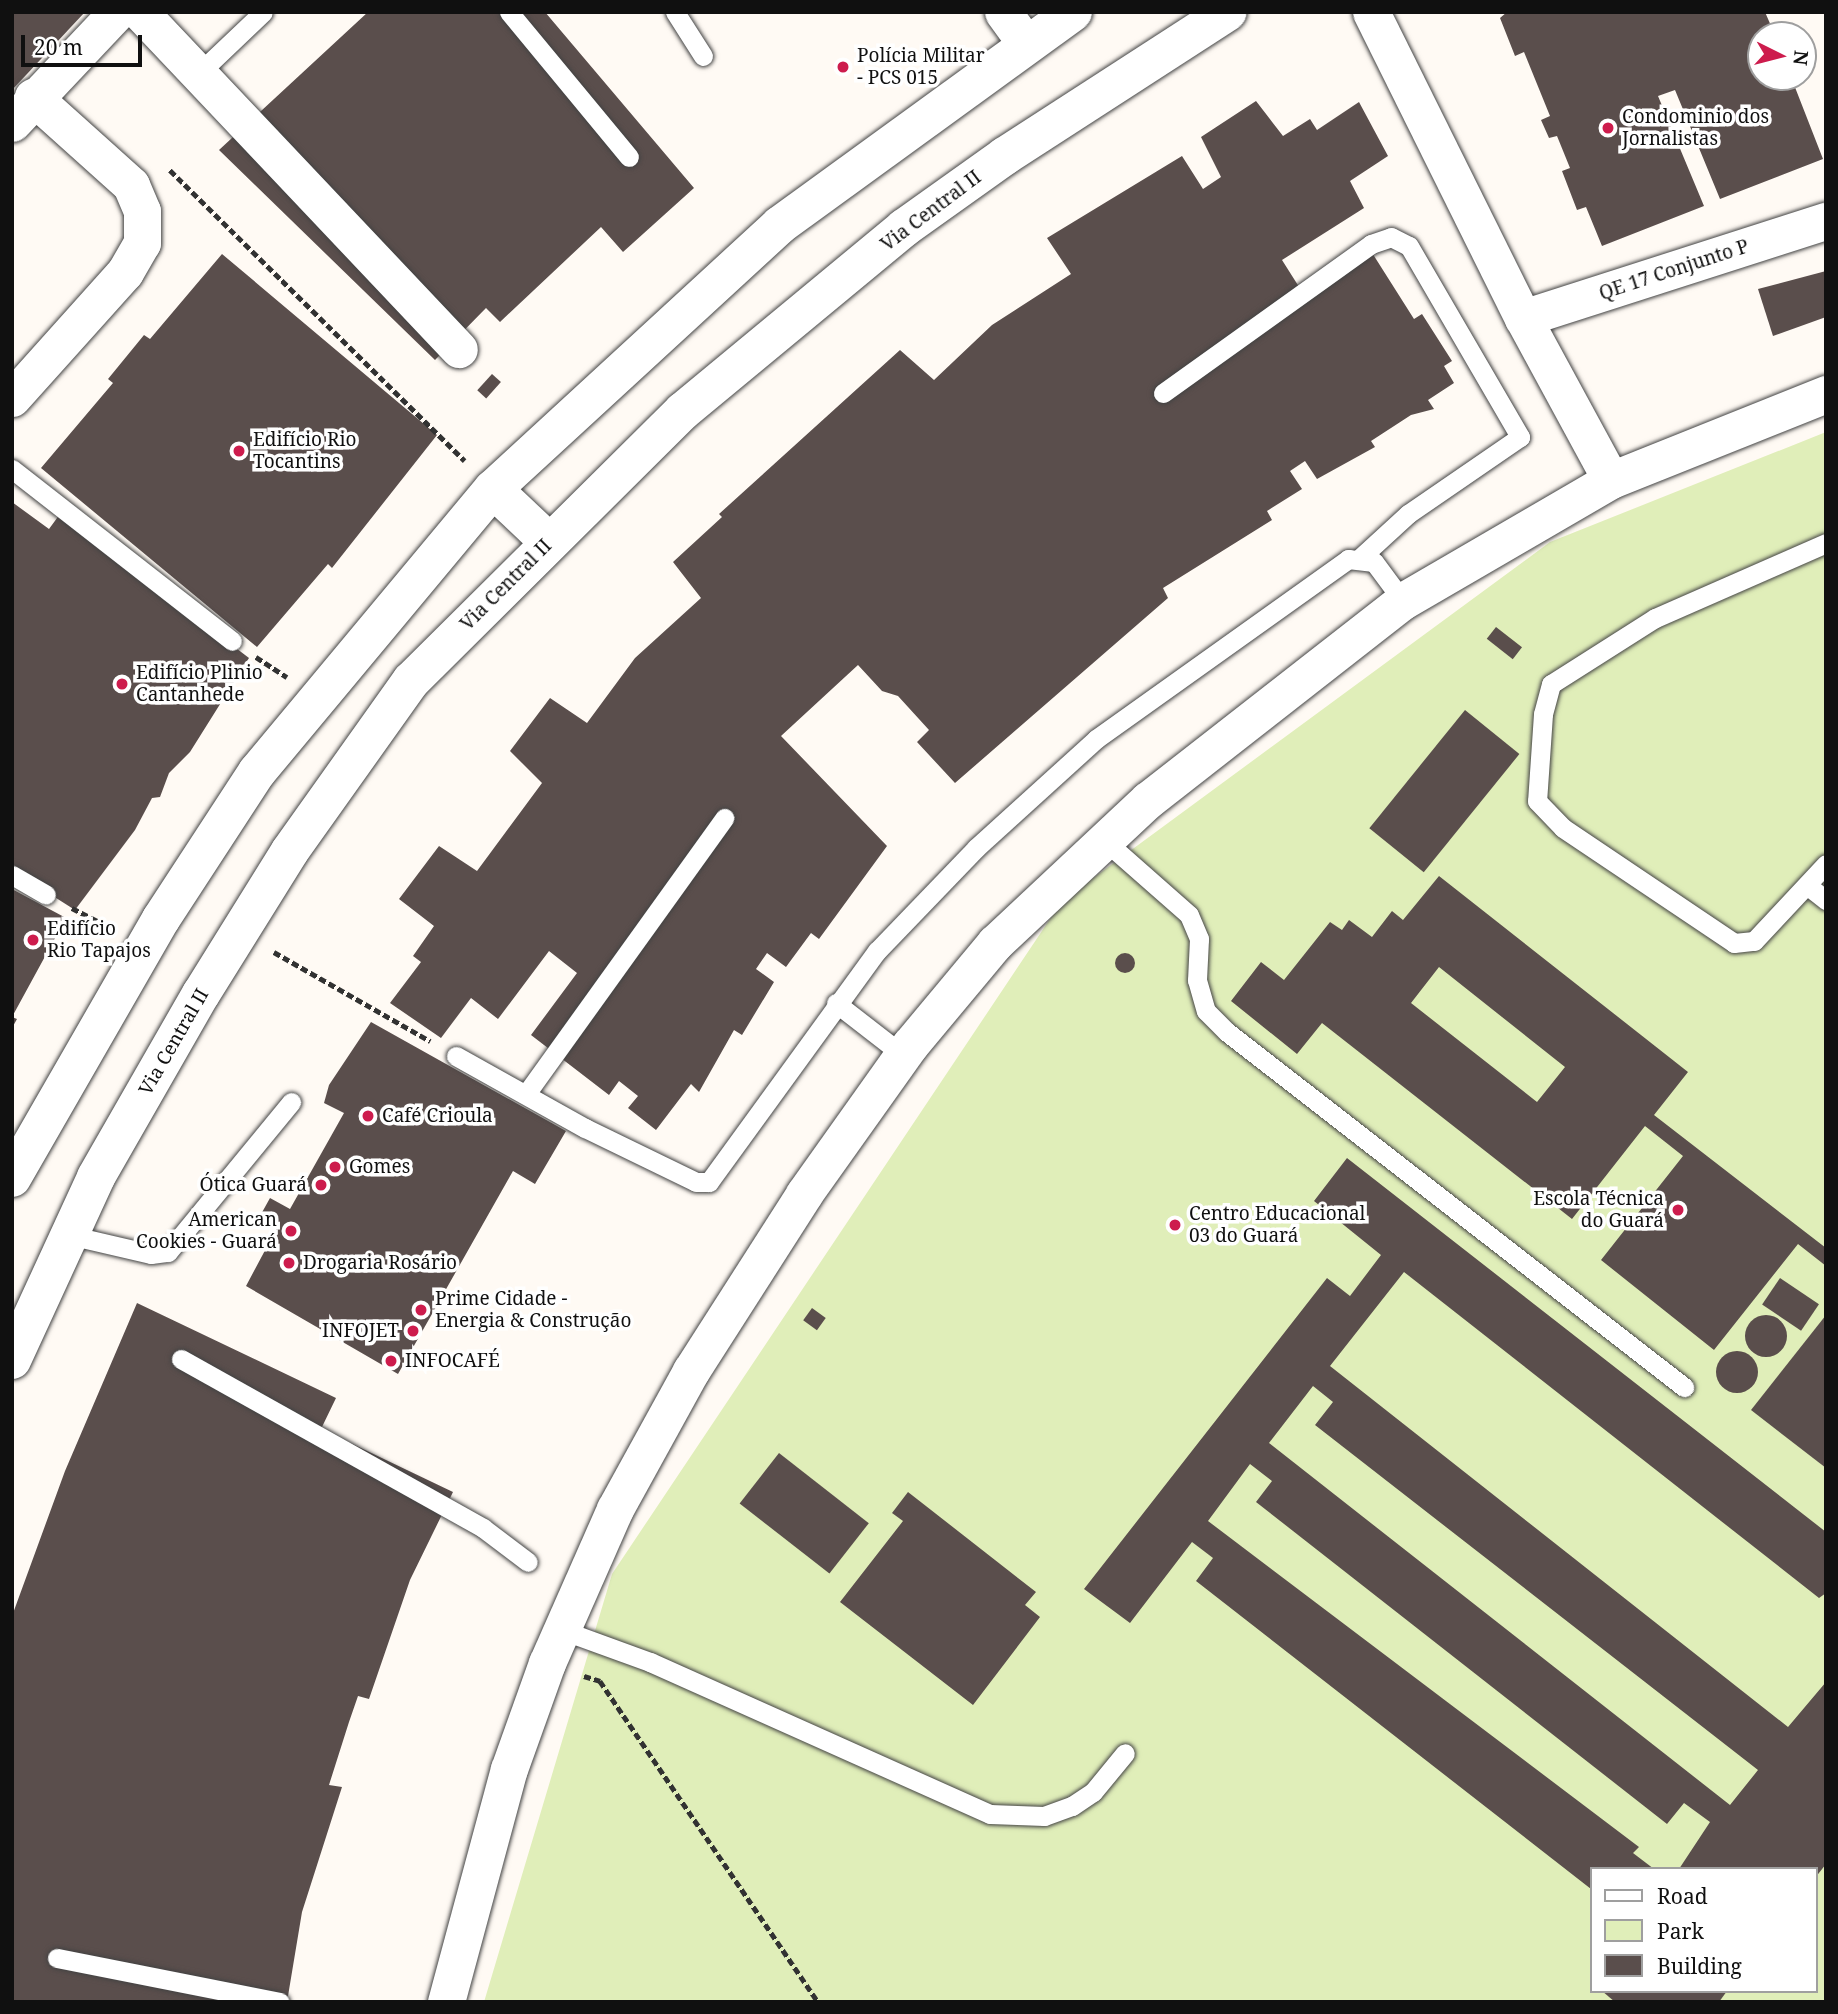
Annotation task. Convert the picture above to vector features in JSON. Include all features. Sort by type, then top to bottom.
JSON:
[{"type":"street","points":[[12,398],[125,272],[142,243],[142,211],[131,185],[23,110],[117,12]]},
{"type":"street","points":[[140,12],[459,349]]},
{"type":"street","points":[[1003,12],[1026,44]]},
{"type":"street","points":[[12,1178],[145,946],[257,772],[317,696],[493,489],[761,241],[1073,12]]},
{"type":"street","name":"Via Central II","points":[[12,1360],[96,1177],[240,932],[411,681],[683,411],[904,228],[1004,156],[1228,12]]},
{"type":"street","points":[[1368,20],[1523,318],[1611,480]]},
{"type":"street","name":"QE 17 Conjunto P","points":[[1523,318],[1826,221]]},
{"type":"street","points":[[446,2002],[509,1769],[547,1663],[615,1509],[691,1371],[804,1194],[903,1055],[995,943],[1104,840],[1317,664],[1403,601],[1611,480],[1826,394]]},
{"type":"street","points":[[493,489],[549,542]]},
{"type":"lane","points":[[199,73],[263,12]]},
{"type":"lane","points":[[509,12],[629,156]]},
{"type":"lane","points":[[675,12],[703,56]]},
{"type":"lane","points":[[456,1056],[684,1176],[709,1182],[836,1003],[915,908],[1096,739],[1286,601],[1348,559],[1361,557],[1408,514],[1520,437],[1409,246],[1391,237],[1371,244],[1163,393]]},
{"type":"lane","points":[[12,469],[232,641]]},
{"type":"lane","points":[[1826,543],[1656,618],[1550,684],[1543,714],[1537,802],[1563,828],[1734,943],[1754,941],[1826,864]]},
{"type":"lane","points":[[1361,557],[1383,571],[1403,601]]},
{"type":"lane","points":[[526,1094],[724,818]]},
{"type":"lane","points":[[1104,840],[1189,915],[1199,939],[1197,980],[1206,1011],[1227,1032],[1684,1387]]},
{"type":"lane","points":[[12,875],[46,895]]},
{"type":"lane","points":[[1808,886],[1826,900]]},
{"type":"lane","points":[[836,1003],[903,1055]]},
{"type":"lane","points":[[69,1235],[151,1254],[168,1252],[291,1102]]},
{"type":"lane","points":[[181,1359],[483,1528],[528,1562]]},
{"type":"lane","points":[[562,1630],[650,1662],[990,1814],[1044,1816],[1072,1806],[1094,1792],[1125,1753]]},
{"type":"lane","points":[[57,1958],[280,2002]]},
{"type":"path","points":[[162,162],[493,489]]},
{"type":"path","points":[[232,641],[317,696]]},
{"type":"path","points":[[46,895],[145,946]]},
{"type":"path","points":[[240,932],[456,1056]]},
{"type":"path","points":[[547,1663],[600,1681],[818,2002]]},
{"type":"green space","points":[[1826,432],[1826,2002],[484,2002],[612,1574],[1062,901],[1550,542]]},
{"type":"building","points":[[12,12],[85,12],[12,90]]},
{"type":"building","points":[[368,12],[545,12],[694,188],[623,252],[601,227],[500,322],[486,308],[435,360],[219,150]]},
{"type":"building","name":"Condominio dos Jornalistas","points":[[1507,12],[1765,12],[1769,21],[1747,21],[1747,91],[1796,91],[1823,159],[1720,199],[1675,90],[1658,96],[1704,206],[1602,246],[1586,207],[1577,210],[1562,171],[1570,168],[1557,136],[1549,138],[1541,120],[1550,116],[1524,52],[1515,56],[1500,18]]},
{"type":"building","points":[[1256,101],[1283,136],[1310,119],[1317,130],[1359,102],[1388,156],[1350,181],[1364,208],[1282,260],[1301,290],[1369,248],[1414,319],[1422,314],[1452,361],[1444,366],[1454,383],[1428,400],[1434,409],[1411,415],[1371,441],[1375,447],[1317,479],[1305,461],[1290,471],[1302,489],[1267,511],[1272,520],[1163,588],[1168,598],[955,783],[917,742],[929,730],[898,696],[882,691],[858,665],[781,736],[887,846],[819,939],[811,933],[786,967],[767,953],[756,969],[774,982],[742,1035],[734,1030],[699,1092],[691,1084],[656,1130],[628,1108],[638,1096],[619,1081],[609,1095],[531,1035],[577,973],[549,951],[498,1019],[471,998],[441,1038],[390,1003],[421,962],[413,956],[434,926],[399,899],[439,846],[477,871],[542,783],[510,751],[550,698],[587,723],[635,658],[701,598],[673,562],[722,517],[719,514],[900,350],[934,380],[992,325],[1071,274],[1047,238],[1182,156],[1203,189],[1221,177],[1201,137]]},
{"type":"building","name":"Edifício Rio Tocantins","points":[[222,254],[437,435],[332,568],[328,564],[257,647],[41,468],[113,383],[108,379],[144,335],[150,339]]},
{"type":"building","points":[[1826,271],[1826,317],[1773,336],[1758,289]]},
{"type":"building","points":[[492,374],[501,382],[486,398],[477,390]]},
{"type":"building","name":"Edifício Plinio Cantanhede","points":[[12,502],[49,529],[60,514],[249,658],[190,752],[169,773],[160,797],[152,798],[135,830],[75,910],[12,870]]},
{"type":"building","points":[[1496,627],[1522,647],[1513,659],[1487,639]]},
{"type":"building","points":[[1465,710],[1519,754],[1424,872],[1369,828]]},
{"type":"building","points":[[1439,876],[1688,1072],[1654,1115],[1826,1248],[1826,1266],[1798,1244],[1714,1350],[1601,1260],[1683,1156],[1645,1126],[1572,1219],[1322,1023],[1297,1054],[1231,1001],[1261,962],[1284,980],[1330,922],[1342,930],[1349,920],[1372,937],[1392,911],[1403,920]],"holes":[[[1439,967],[1565,1067],[1537,1102],[1411,1003]]]},
{"type":"building","name":"Edifício Rio Tapajos","points":[[12,889],[66,918],[12,1017]]},
{"type":"building","points":[[1125,953],[1132,956],[1135,963],[1132,970],[1125,973],[1118,970],[1115,963],[1118,956]]},
{"type":"building","points":[[371,1022],[566,1131],[535,1184],[513,1171],[398,1374],[246,1286],[278,1226],[260,1216],[270,1198],[290,1209],[344,1113],[324,1103],[329,1085]]},
{"type":"building","points":[[1347,1158],[1826,1532],[1826,1593],[1819,1598],[1404,1272],[1330,1366],[1788,1727],[1826,1682],[1826,1864],[1817,1875],[1817,1867],[1680,1867],[1710,1822],[1684,1803],[1667,1824],[1256,1502],[1272,1481],[1250,1464],[1208,1521],[1639,1847],[1633,1853],[1651,1867],[1590,1867],[1590,1888],[1196,1581],[1213,1558],[1192,1542],[1130,1623],[1084,1589],[1327,1278],[1350,1296],[1381,1255],[1314,1201]],"holes":[[[1313,1386],[1333,1402],[1315,1425],[1758,1770],[1730,1805],[1269,1443]]]},
{"type":"building","points":[[1780,1278],[1819,1304],[1801,1331],[1762,1305]]},
{"type":"building","points":[[137,1303],[336,1398],[321,1429],[453,1492],[410,1580],[369,1699],[358,1696],[349,1722],[329,1785],[342,1787],[302,1912],[287,2002],[12,2002],[12,1616],[65,1471]]},
{"type":"building","points":[[812,1308],[826,1318],[817,1330],[803,1320]]},
{"type":"building","points":[[1766,1315],[1781,1321],[1787,1336],[1781,1351],[1766,1357],[1751,1351],[1745,1336],[1751,1321]]},
{"type":"building","points":[[1826,1315],[1826,1468],[1751,1410]]},
{"type":"building","points":[[1737,1351],[1752,1357],[1758,1372],[1752,1387],[1737,1393],[1722,1387],[1716,1372],[1722,1357]]},
{"type":"building","points":[[779,1453],[869,1523],[829,1574],[740,1503]]},
{"type":"building","points":[[908,1492],[1036,1592],[1025,1605],[1040,1617],[973,1705],[840,1602],[903,1521],[892,1513]]},
{"type":"building","points":[[1604,1993],[1726,1993],[1719,2002],[1615,2002]]},
{"type":"place","name":"Polícia Militar - PCS 015","points":[[843,67]]},
{"type":"place","name":"Condominio dos Jornalistas","points":[[1608,128]]},
{"type":"place","name":"Edifício Rio Tocantins","points":[[239,451]]},
{"type":"place","name":"Edifício Plinio Cantanhede","points":[[122,684]]},
{"type":"place","name":"Edifício Rio Tapajos","points":[[33,940]]},
{"type":"place","name":"Café Crioula","points":[[368,1116]]},
{"type":"place","name":"Gomes","points":[[335,1167]]},
{"type":"place","name":"Ótica Guará","points":[[321,1185]]},
{"type":"place","name":"Escola Técnica do Guará","points":[[1678,1210]]},
{"type":"place","name":"Centro Educacional 03 do Guará","points":[[1175,1225]]},
{"type":"place","name":"American Cookies - Guará","points":[[291,1231]]},
{"type":"place","name":"Drogaria Rosário","points":[[289,1263]]},
{"type":"place","name":"Prime Cidade - Energia & Construção","points":[[421,1310]]},
{"type":"place","name":"INFOJET","points":[[413,1331]]},
{"type":"place","name":"INFOCAFÉ","points":[[391,1361]]}]
